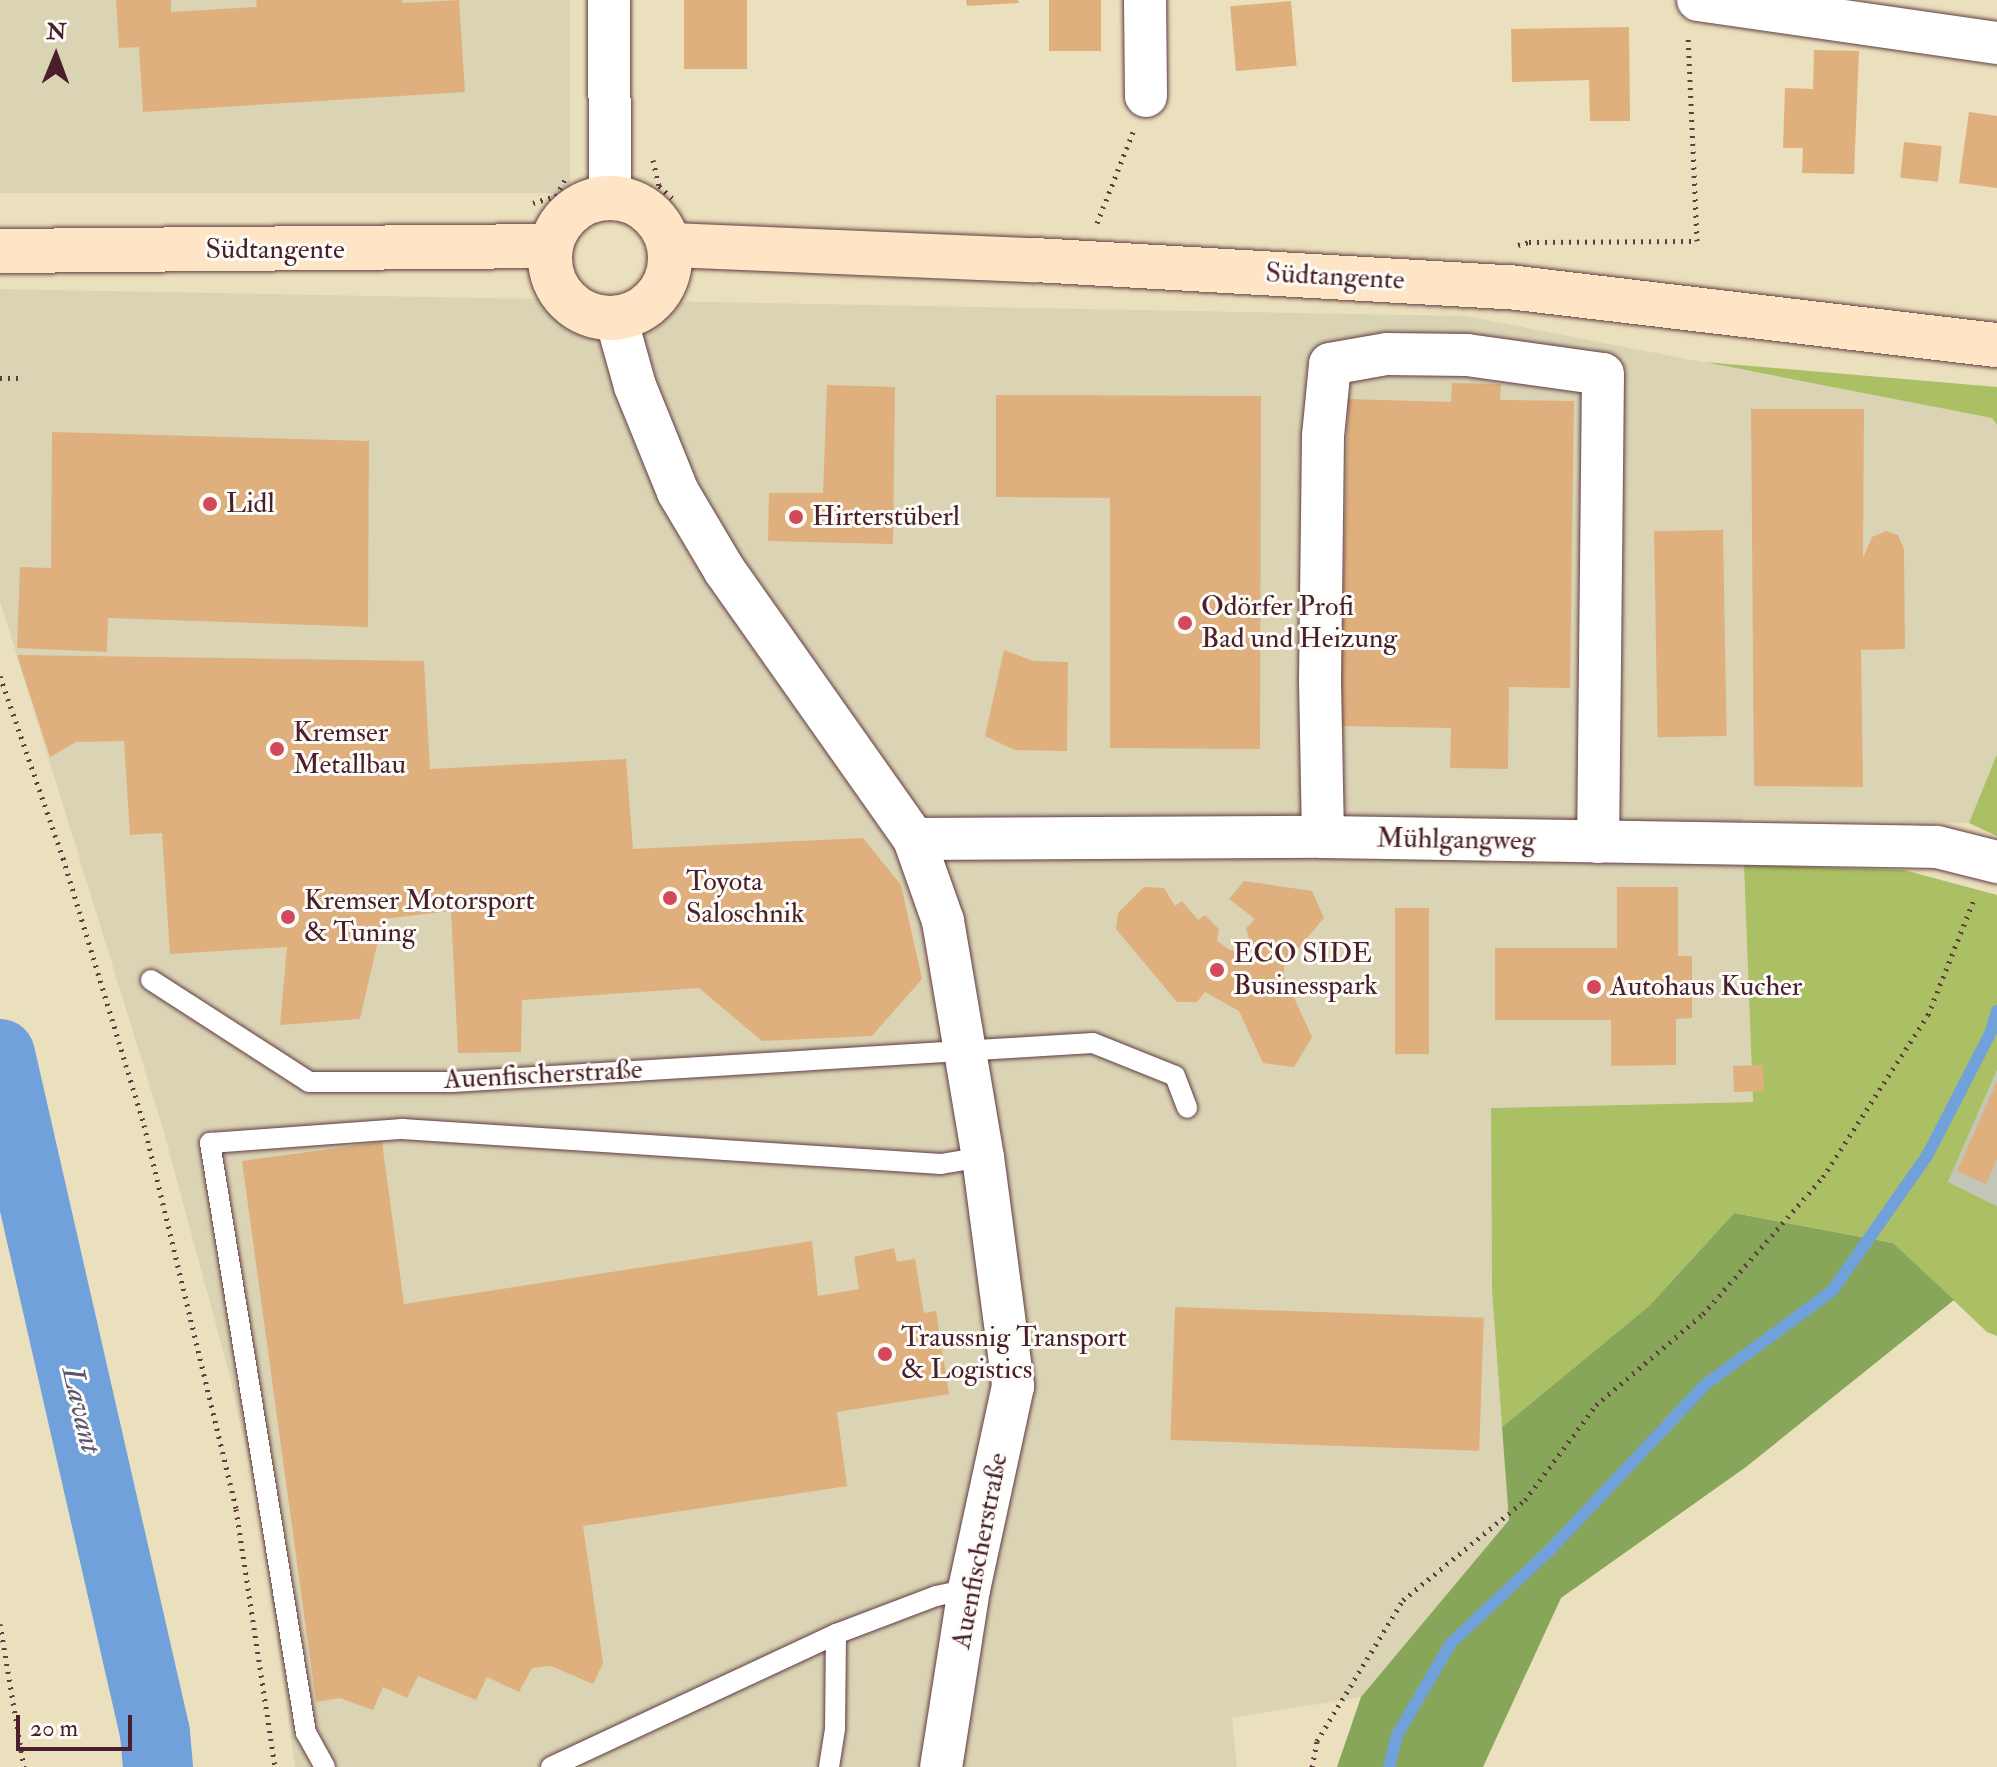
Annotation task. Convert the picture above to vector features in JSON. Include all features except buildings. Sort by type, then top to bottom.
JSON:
[{"type":"main road","points":[[610,197],[631,200],[649,210],[662,225],[670,245],[671,265],[665,285],[653,302],[636,313],[616,318],[579,310],[564,297],[554,281],[551,246],[561,223],[578,206],[610,197]]},
{"type":"main road","name":"Südtangente","points":[[670,245],[1035,260],[1509,287],[1997,345]]},
{"type":"main road","name":"Südtangente","points":[[0,251],[551,246]]},
{"type":"street","points":[[609,0],[610,197]]},
{"type":"street","points":[[1145,0],[1146,96]]},
{"type":"street","points":[[1692,15],[1997,43]]},
{"type":"street","name":"Auenfischerstraße","points":[[616,318],[635,386],[678,492],[725,571],[914,839],[943,921],[983,1157],[1013,1386],[969,1589],[941,1767]]},
{"type":"street","points":[[1323,837],[1320,681],[1323,436],[1330,364],[1387,354],[1467,355],[1603,374],[1598,842]]},
{"type":"street","name":"Mühlgangweg","points":[[914,839],[1323,837],[1937,847],[1994,861]]},
{"type":"lane","name":"Auenfischerstraße","points":[[151,980],[309,1082],[452,1082],[1093,1043],[1175,1076],[1187,1108]]},
{"type":"lane","points":[[325,1767],[306,1733],[210,1143],[402,1129],[941,1164],[983,1157]]},
{"type":"lane","points":[[551,1767],[836,1634],[936,1596],[969,1589]]},
{"type":"lane","points":[[829,1767],[835,1729],[836,1634]]},
{"type":"path","points":[[1504,250],[1529,242],[1697,241],[1692,15]]},
{"type":"path","points":[[1094,232],[1146,96]]},
{"type":"path","points":[[0,378],[24,378]]},
{"type":"path","points":[[0,676],[63,858],[144,1125],[236,1509],[275,1767]]},
{"type":"path","points":[[1312,1767],[1317,1741],[1403,1600],[1525,1500],[1596,1405],[1703,1314],[1823,1177],[1928,1015],[1994,861]]},
{"type":"path","points":[[0,1624],[24,1767]]},
{"type":"shaded area","points":[[0,0],[570,0],[570,193],[0,193]]},
{"type":"shaded area","points":[[0,289],[1465,316],[1992,418],[1997,425],[1997,754],[1969,823],[1742,818],[1753,1102],[1491,1108],[1492,1291],[1509,1520],[1361,1697],[1232,1718],[1237,1767],[295,1767],[258,1501],[229,1373],[163,1129],[0,601]]},
{"type":"shaded area","points":[[1997,1070],[1997,1206],[1948,1182]]},
{"type":"green space","points":[[1704,362],[1997,387],[1997,425],[1992,418]]},
{"type":"green space","points":[[1997,754],[1997,836],[1969,823]]},
{"type":"green space","points":[[1744,865],[1904,870],[1997,895],[1997,1070],[1948,1182],[1997,1206],[1997,1336],[1987,1332],[1893,1243],[1734,1213],[1649,1306],[1502,1427],[1492,1291],[1491,1108],[1753,1102]]},
{"type":"green space","points":[[1734,1213],[1893,1243],[1954,1300],[1746,1467],[1561,1598],[1483,1767],[1337,1767],[1361,1697],[1509,1520],[1502,1427],[1649,1306]]},
{"type":"waterway","points":[[1389,1767],[1397,1735],[1451,1643],[1550,1550],[1706,1384],[1832,1291],[1927,1156],[1991,1032],[1997,1011]]},
{"type":"waterway","name":"Lavant","points":[[0,1054],[155,1733],[158,1767]]},
{"type":"place","name":"Lidl","points":[[210,504]]},
{"type":"place","name":"Hirterstüberl","points":[[796,517]]},
{"type":"place","name":"Odörfer Profi Bad und Heizung","points":[[1185,623]]},
{"type":"place","name":"Kremser Metallbau","points":[[277,749]]},
{"type":"place","name":"Toyota Saloschnik","points":[[670,898]]},
{"type":"place","name":"Kremser Motorsport & Tuning","points":[[288,917]]},
{"type":"place","name":"ECO SIDE Businesspark","points":[[1217,970]]},
{"type":"place","name":"Autohaus Kucher","points":[[1594,987]]},
{"type":"place","name":"Traussnig Transport & Logistics","points":[[885,1354]]}]
